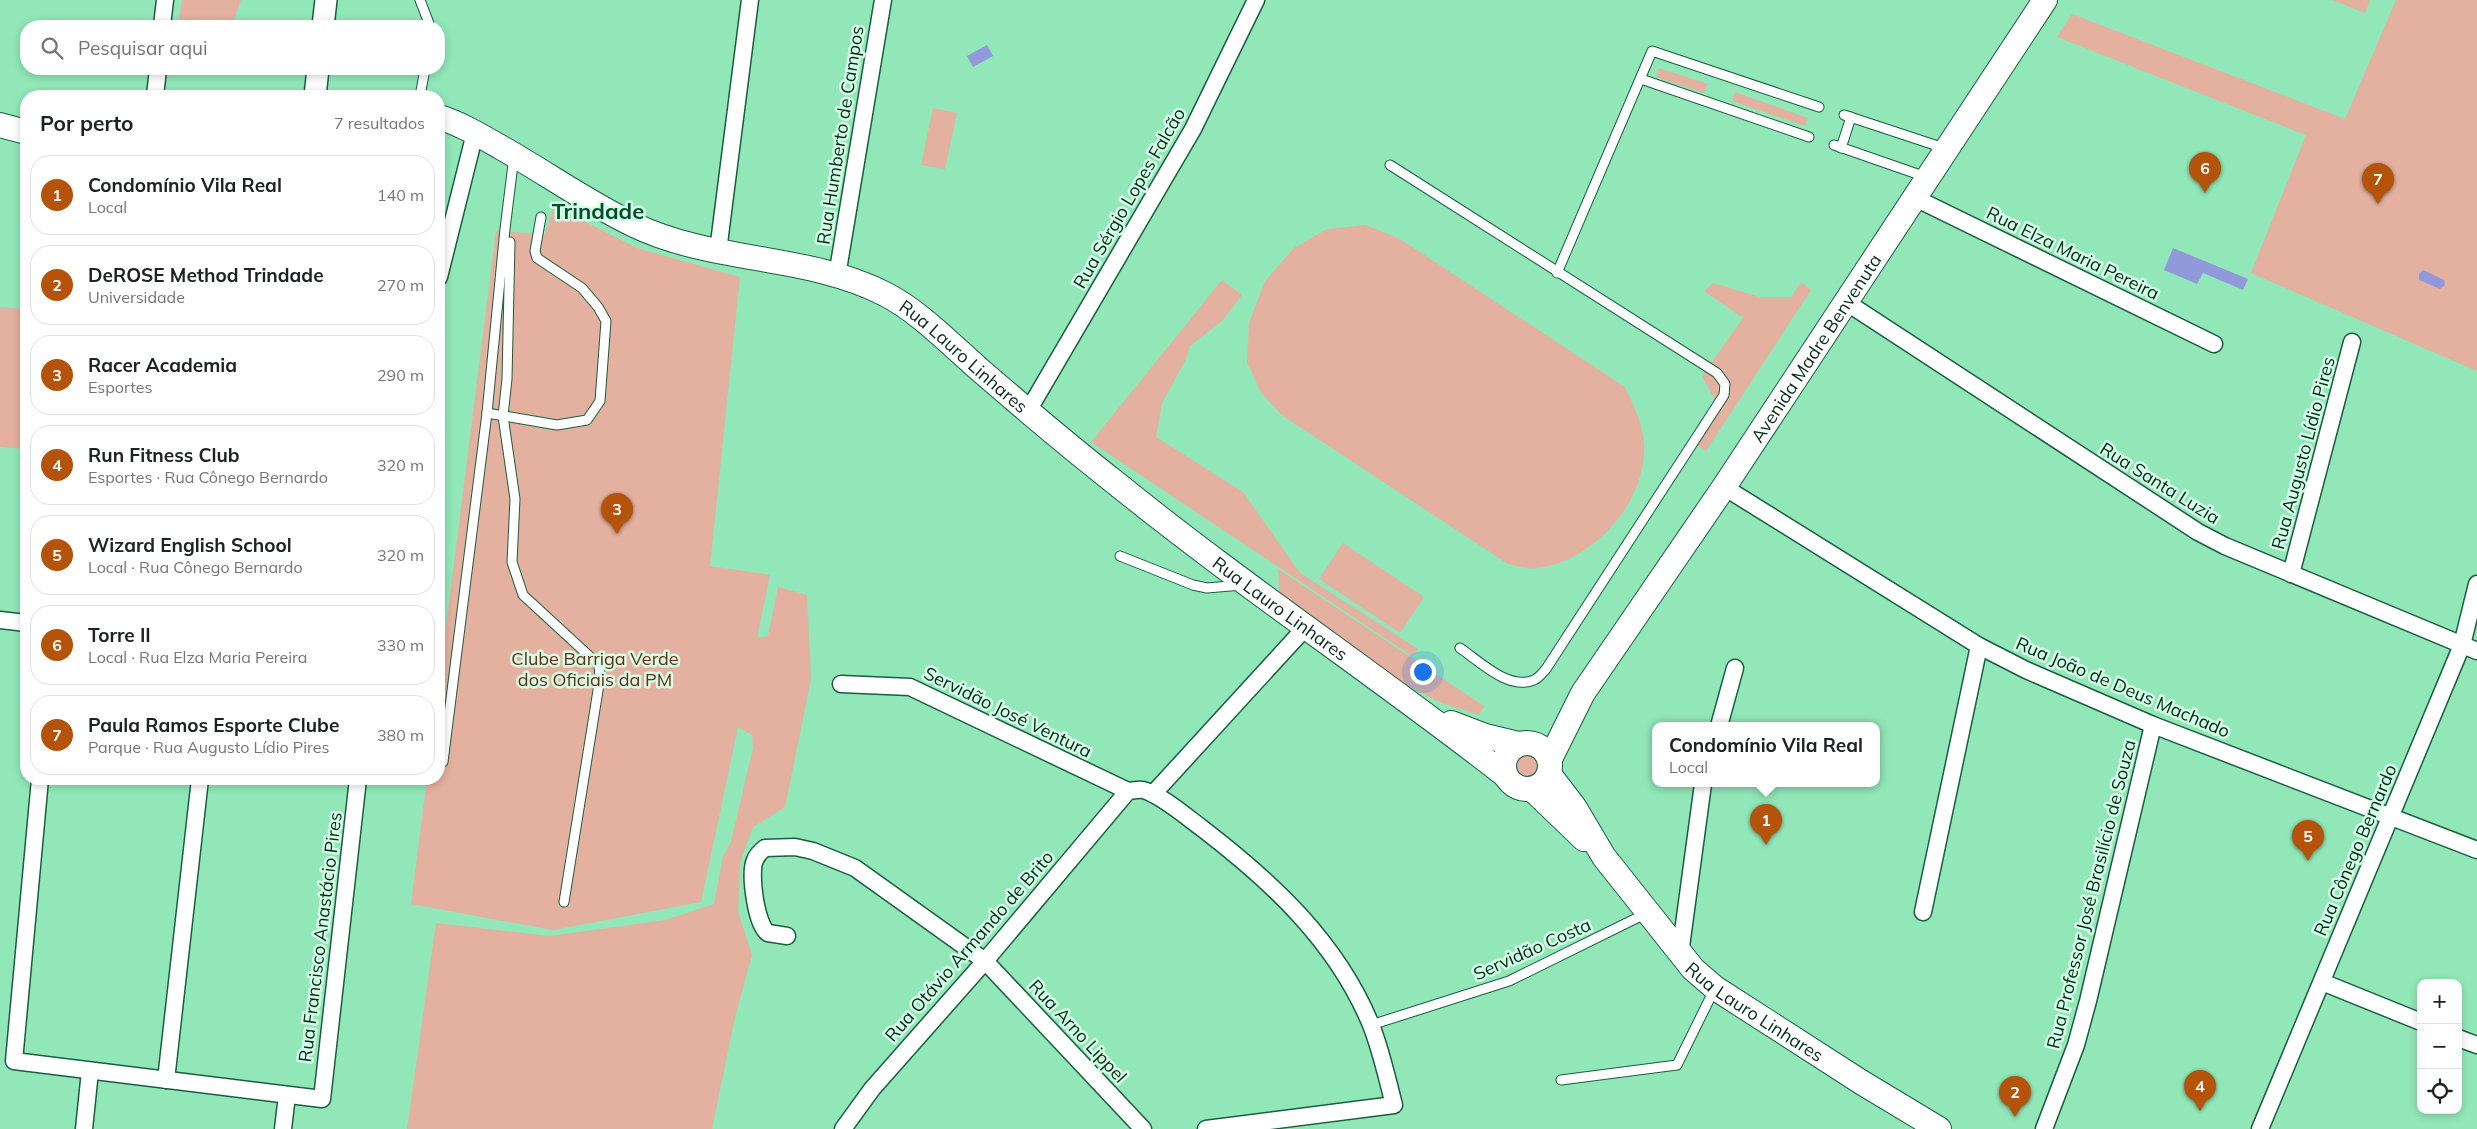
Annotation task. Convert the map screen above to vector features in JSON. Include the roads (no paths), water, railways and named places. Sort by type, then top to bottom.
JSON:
[{"type":"main road","name":"Avenida Madre Benvenuta","points":[[1550,766],[1583,693],[1724,487],[2045,0]]},
{"type":"main road","name":"Rua Lauro Linhares","points":[[445,120],[475,133],[515,155],[632,224],[674,240],[837,276],[887,295],[911,311],[1028,412],[1178,533],[1305,628],[1426,713],[1505,775]]},
{"type":"main road","points":[[0,125],[20,130]]},
{"type":"main road","name":"Avenida Madre Benvenuta","points":[[1523,744],[1557,719],[1583,693]]},
{"type":"main road","name":"Rua Lauro Linhares","points":[[1426,713],[1485,736],[1523,744]]},
{"type":"main road","points":[[1523,744],[1537,745],[1545,751],[1550,766],[1539,786],[1532,790],[1521,789],[1511,784],[1505,775],[1504,761],[1512,748],[1523,744]]},
{"type":"main road","name":"Rua Lauro Linhares","points":[[1550,766],[1604,857],[1693,969],[1715,988],[1861,1082],[1939,1129]]},
{"type":"main road","name":"Rua Lauro Linhares","points":[[1532,790],[1604,857]]},
{"type":"street","points":[[149,0],[165,4],[163,20]]},
{"type":"street","points":[[324,20],[326,0]]},
{"type":"street","points":[[718,251],[750,0]]},
{"type":"street","name":"Rua Humberto de Campos","points":[[837,276],[882,0]]},
{"type":"street","name":"Rua Sérgio Lopes Falcão","points":[[1028,412],[1192,129],[1256,0]]},
{"type":"street","points":[[156,90],[157,75]]},
{"type":"street","points":[[316,90],[317,75]]},
{"type":"street","points":[[445,253],[475,133]]},
{"type":"street","name":"Rua Elza Maria Pereira","points":[[1915,198],[2214,344]]},
{"type":"street","name":"Rua Santa Luzia","points":[[1846,302],[2198,532],[2225,546],[2470,648]]},
{"type":"street","name":"Rua Augusto Lídio Pires","points":[[2291,574],[2352,342]]},
{"type":"street","name":"Rua João de Deus Machado","points":[[1724,487],[1979,646],[2084,697],[2477,850]]},
{"type":"street","name":"Rua Cônego Bernardo","points":[[2260,1129],[2391,816],[2470,648],[2477,584]]},
{"type":"street","points":[[0,620],[20,622]]},
{"type":"street","points":[[1153,794],[1305,628]]},
{"type":"street","points":[[1923,912],[1979,646]]},
{"type":"street","points":[[1720,722],[1735,668]]},
{"type":"street","name":"Servidão José Ventura","points":[[842,684],[910,687],[1128,791],[1142,790],[1153,794],[1230,849],[1260,875],[1290,905],[1337,960],[1371,1025],[1394,1104],[1206,1129]]},
{"type":"street","name":"Rua Professor José Brasilício de Souza","points":[[2044,1129],[2076,1045],[2154,725]]},
{"type":"street","points":[[39,785],[14,1062],[286,1095],[283,1129]]},
{"type":"street","points":[[166,1080],[199,785]]},
{"type":"street","name":"Rua Francisco Anastácio Pires","points":[[286,1095],[322,1099],[357,785]]},
{"type":"street","points":[[1680,954],[1703,787]]},
{"type":"street","name":"Rua Otávio Armando de Brito","points":[[843,1129],[872,1089],[985,961],[1128,791]]},
{"type":"street","name":"Rua Arno Lippel","points":[[787,936],[768,933],[759,922],[753,871],[754,861],[765,848],[795,847],[813,851],[855,868],[985,961],[1143,1129]]},
{"type":"street","points":[[2322,982],[2417,1020]]},
{"type":"street","points":[[2462,1039],[2477,1045]]},
{"type":"street","points":[[84,1129],[90,1071]]},
{"type":"lane","points":[[420,0],[428,20]]},
{"type":"lane","points":[[1557,273],[1652,51],[1819,107]]},
{"type":"lane","points":[[421,90],[424,75]]},
{"type":"lane","points":[[1640,79],[1809,137]]},
{"type":"lane","points":[[1928,177],[1838,147],[1848,116],[1947,149]]},
{"type":"lane","points":[[445,746],[487,413],[505,229],[515,155]]},
{"type":"lane","points":[[1390,165],[1717,373],[1725,384],[1724,395],[1546,669],[1535,680],[1519,682],[1502,676],[1460,648]]},
{"type":"lane","points":[[487,413],[557,425],[587,420],[600,402],[606,321],[598,307],[582,288],[537,258],[535,252],[541,217]]},
{"type":"lane","points":[[510,242],[507,379],[503,416],[515,499],[512,562],[524,595],[598,665],[600,678],[564,902]]},
{"type":"lane","points":[[1120,556],[1193,585],[1208,588],[1246,585]]},
{"type":"lane","name":"Servidão Costa","points":[[1371,1025],[1509,981],[1647,913]]},
{"type":"lane","points":[[1561,1080],[1677,1065],[1715,988]]},
{"type":"water","points":[[987,45],[993,56],[973,67],[967,56]]},
{"type":"water","points":[[2173,248],[2248,279],[2243,290],[2203,273],[2197,284],[2164,270]]},
{"type":"water","points":[[2423,270],[2444,280],[2445,285],[2440,289],[2419,280],[2419,274]]},
{"type":"place","name":"Torre II","points":[[2205,193]]},
{"type":"place","name":"Paula Ramos Esporte Clube","points":[[2378,204]]},
{"type":"place","name":"Racer Academia","points":[[617,534]]},
{"type":"place","name":"Condomínio Vila Real","points":[[1766,845]]},
{"type":"place","name":"Wizard English School","points":[[2308,861]]},
{"type":"place","name":"Run Fitness Club","points":[[2200,1111]]},
{"type":"place","name":"DeROSE Method Trindade","points":[[2015,1117]]},
{"type":"district","name":"Trindade","points":[[598,211]]},
{"type":"park label","name":"Clube Barriga Verde dos Oficiais da PM","points":[[595,668]]}]
